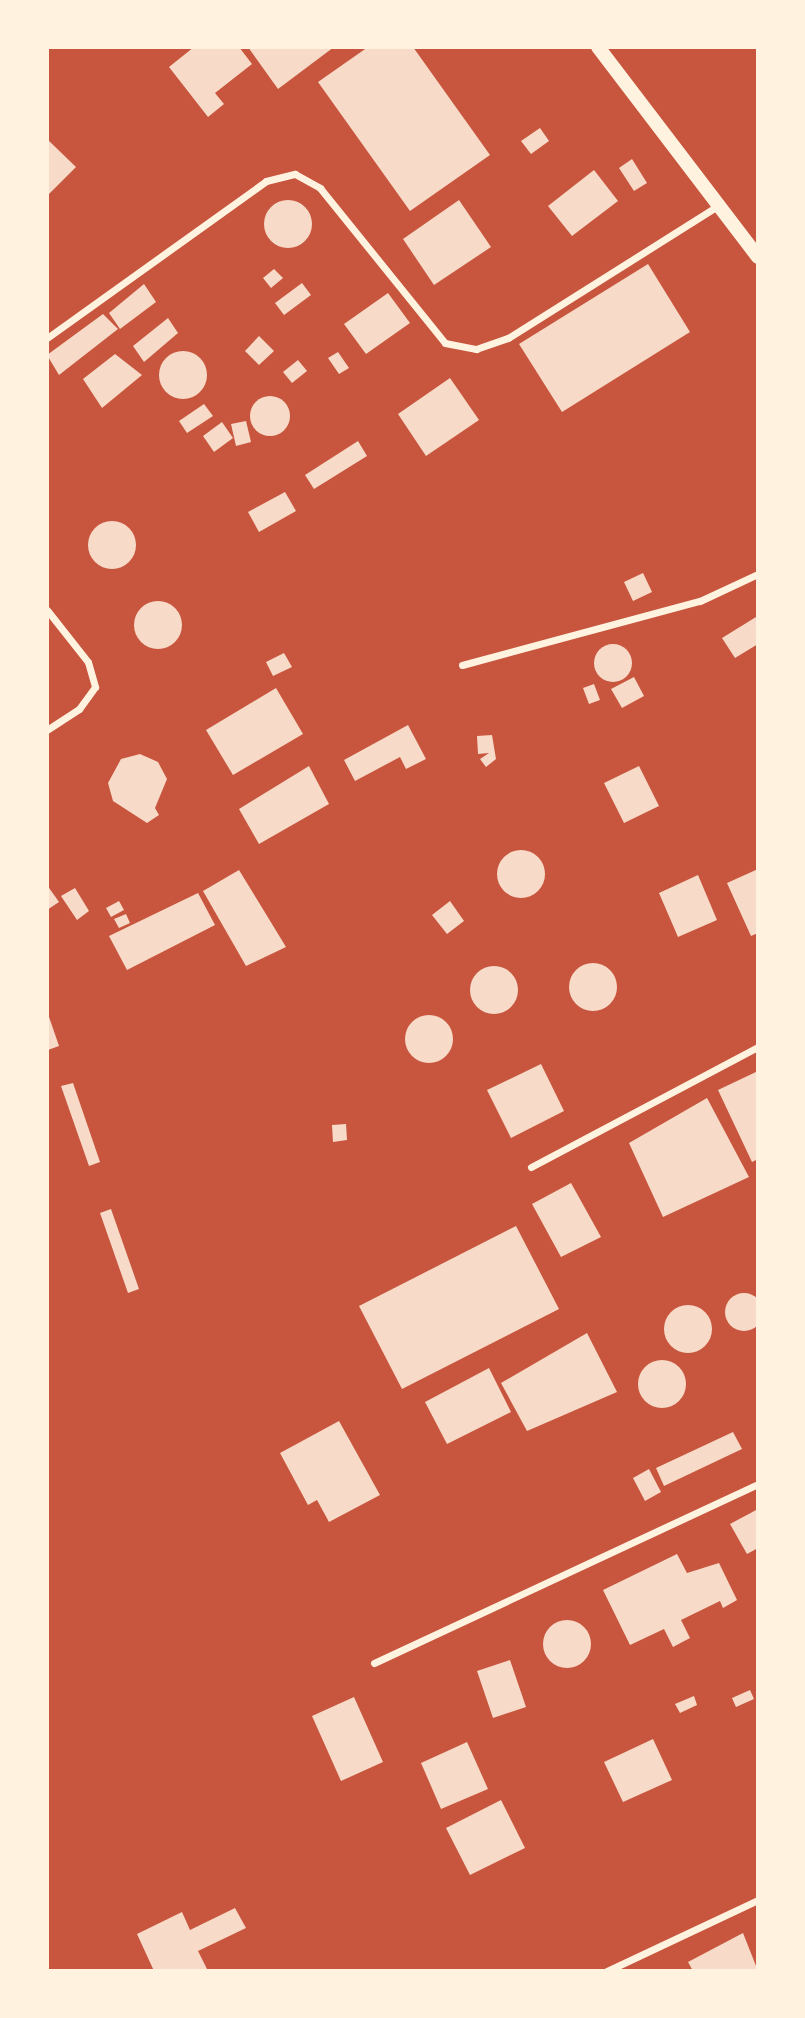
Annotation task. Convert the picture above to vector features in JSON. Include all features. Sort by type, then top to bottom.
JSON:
[{"type":"main road","points":[[598,47],[758,257]]},
{"type":"street","points":[[47,338],[266,181],[295,174],[320,188],[444,343],[476,349],[508,338],[720,205]]},
{"type":"street","points":[[462,665],[700,601],[758,575]]},
{"type":"street","points":[[47,610],[88,662],[95,687],[79,709],[47,730]]},
{"type":"street","points":[[531,1167],[758,1047]]},
{"type":"street","points":[[374,1663],[758,1484]]},
{"type":"street","points":[[607,1971],[758,1900]]},
{"type":"building","points":[[194,47],[239,47],[252,64],[215,93],[224,104],[208,117],[169,67]]},
{"type":"building","points":[[248,47],[334,47],[278,89]]},
{"type":"building","points":[[368,47],[413,47],[490,155],[410,211],[318,82]]},
{"type":"building","points":[[540,128],[549,141],[531,154],[521,141]]},
{"type":"building","points":[[47,139],[76,167],[47,196]]},
{"type":"building","points":[[632,159],[647,183],[634,191],[619,168]]},
{"type":"building","points":[[594,170],[618,201],[572,236],[548,206]]},
{"type":"building","points":[[288,200],[305,207],[312,224],[305,241],[288,248],[271,241],[264,224],[271,207]]},
{"type":"building","points":[[459,200],[491,247],[434,285],[403,239]]},
{"type":"building","points":[[648,264],[690,332],[562,412],[519,344]]},
{"type":"building","points":[[274,269],[283,278],[271,288],[263,278]]},
{"type":"building","points":[[302,283],[311,295],[284,315],[275,303]]},
{"type":"building","points":[[144,284],[156,302],[120,329],[109,313]]},
{"type":"building","points":[[388,293],[410,323],[366,354],[344,324]]},
{"type":"building","points":[[103,314],[118,329],[59,375],[47,355]]},
{"type":"building","points":[[168,318],[178,333],[144,362],[133,346]]},
{"type":"building","points":[[259,336],[274,351],[259,365],[245,351]]},
{"type":"building","points":[[183,351],[200,358],[207,375],[200,392],[183,399],[166,392],[159,375],[166,358]]},
{"type":"building","points":[[338,352],[349,368],[339,374],[328,358]]},
{"type":"building","points":[[115,354],[142,375],[102,408],[83,379]]},
{"type":"building","points":[[298,360],[307,371],[292,383],[283,372]]},
{"type":"building","points":[[450,378],[479,420],[426,456],[398,414]]},
{"type":"building","points":[[270,396],[284,402],[290,416],[284,430],[270,436],[256,430],[250,416],[256,402]]},
{"type":"building","points":[[204,404],[213,416],[187,433],[179,421]]},
{"type":"building","points":[[246,421],[251,442],[236,446],[231,424]]},
{"type":"building","points":[[222,422],[233,438],[214,452],[203,436]]},
{"type":"building","points":[[358,441],[367,456],[314,489],[305,475]]},
{"type":"building","points":[[285,492],[296,511],[259,532],[248,512]]},
{"type":"building","points":[[112,521],[129,528],[136,545],[129,562],[112,569],[95,562],[88,545],[95,528]]},
{"type":"building","points":[[643,573],[652,592],[633,601],[624,582]]},
{"type":"building","points":[[158,601],[175,608],[182,625],[175,642],[158,649],[141,642],[134,625],[141,608]]},
{"type":"building","points":[[756,617],[758,644],[735,658],[722,638]]},
{"type":"building","points":[[613,644],[626,650],[632,663],[626,676],[613,682],[600,676],[594,663],[600,650]]},
{"type":"building","points":[[284,653],[292,667],[273,676],[266,662]]},
{"type":"building","points":[[634,677],[644,696],[622,708],[611,689]]},
{"type":"building","points":[[594,684],[600,700],[589,704],[583,688]]},
{"type":"building","points":[[276,688],[303,734],[233,775],[206,730]]},
{"type":"building","points":[[408,725],[426,759],[406,769],[400,757],[355,781],[344,760]]},
{"type":"building","points":[[492,735],[496,759],[486,767],[480,759],[489,753],[478,754],[477,736]]},
{"type":"building","points":[[140,754],[158,762],[167,779],[155,808],[159,815],[147,823],[113,801],[108,783],[121,759]]},
{"type":"building","points":[[309,766],[329,804],[259,844],[239,809]]},
{"type":"building","points":[[639,766],[659,806],[624,823],[604,783]]},
{"type":"building","points":[[521,850],[538,857],[545,874],[538,891],[521,898],[504,891],[497,874],[504,857]]},
{"type":"building","points":[[758,869],[758,933],[751,936],[727,883]]},
{"type":"building","points":[[239,870],[286,947],[246,966],[203,891]]},
{"type":"building","points":[[698,875],[717,920],[678,937],[659,893]]},
{"type":"building","points":[[47,885],[59,902],[47,910]]},
{"type":"building","points":[[75,888],[89,911],[77,920],[61,896]]},
{"type":"building","points":[[198,893],[215,925],[127,970],[109,936]]},
{"type":"building","points":[[119,901],[124,910],[111,917],[106,908]]},
{"type":"building","points":[[450,901],[464,921],[447,934],[432,915]]},
{"type":"building","points":[[126,914],[130,923],[119,928],[114,919]]},
{"type":"building","points":[[593,963],[610,970],[617,987],[610,1004],[593,1011],[576,1004],[569,987],[576,970]]},
{"type":"building","points":[[494,966],[511,973],[518,990],[511,1007],[494,1014],[477,1007],[470,990],[477,973]]},
{"type":"building","points":[[48,1014],[59,1046],[48,1050],[47,1048]]},
{"type":"building","points":[[429,1015],[446,1022],[453,1039],[446,1056],[429,1063],[412,1056],[405,1039],[412,1022]]},
{"type":"building","points":[[541,1064],[564,1111],[511,1138],[487,1090]]},
{"type":"building","points":[[758,1071],[758,1159],[752,1162],[718,1090]]},
{"type":"building","points":[[73,1083],[100,1162],[89,1166],[61,1086]]},
{"type":"building","points":[[707,1098],[749,1177],[663,1217],[629,1143]]},
{"type":"building","points":[[346,1124],[347,1140],[333,1142],[332,1125]]},
{"type":"building","points":[[571,1183],[601,1237],[561,1257],[532,1204]]},
{"type":"building","points":[[111,1209],[139,1289],[128,1293],[100,1213]]},
{"type":"building","points":[[516,1226],[559,1309],[402,1389],[359,1306]]},
{"type":"building","points":[[744,1293],[757,1299],[763,1312],[757,1325],[744,1331],[731,1325],[725,1312],[731,1299]]},
{"type":"building","points":[[688,1305],[705,1312],[712,1329],[705,1346],[688,1353],[671,1346],[664,1329],[671,1312]]},
{"type":"building","points":[[587,1333],[617,1392],[527,1431],[501,1383]]},
{"type":"building","points":[[662,1360],[679,1367],[686,1384],[679,1401],[662,1408],[645,1401],[638,1384],[645,1367]]},
{"type":"building","points":[[489,1368],[511,1412],[447,1444],[425,1402]]},
{"type":"building","points":[[339,1421],[380,1495],[329,1522],[317,1500],[308,1505],[280,1453]]},
{"type":"building","points":[[733,1432],[742,1449],[664,1486],[656,1468]]},
{"type":"building","points":[[649,1469],[661,1492],[645,1501],[633,1478]]},
{"type":"building","points":[[758,1509],[758,1548],[747,1554],[730,1524]]},
{"type":"building","points":[[677,1554],[687,1573],[719,1563],[737,1600],[723,1608],[720,1601],[681,1620],[690,1638],[673,1647],[664,1629],[630,1645],[603,1590]]},
{"type":"building","points":[[567,1620],[584,1627],[591,1644],[584,1661],[567,1668],[550,1661],[543,1644],[550,1627]]},
{"type":"building","points":[[510,1660],[526,1707],[493,1718],[477,1671]]},
{"type":"building","points":[[750,1690],[754,1699],[736,1707],[732,1698]]},
{"type":"building","points":[[694,1696],[697,1705],[680,1713],[675,1704]]},
{"type":"building","points":[[354,1697],[383,1762],[341,1781],[312,1716]]},
{"type":"building","points":[[653,1739],[672,1780],[623,1802],[604,1762]]},
{"type":"building","points":[[467,1742],[488,1789],[441,1809],[421,1763]]},
{"type":"building","points":[[501,1800],[525,1848],[470,1875],[446,1828]]},
{"type":"building","points":[[235,1908],[246,1928],[198,1951],[208,1971],[154,1971],[137,1934],[182,1912],[190,1930]]},
{"type":"building","points":[[743,1933],[758,1971],[693,1971],[688,1962]]}]
